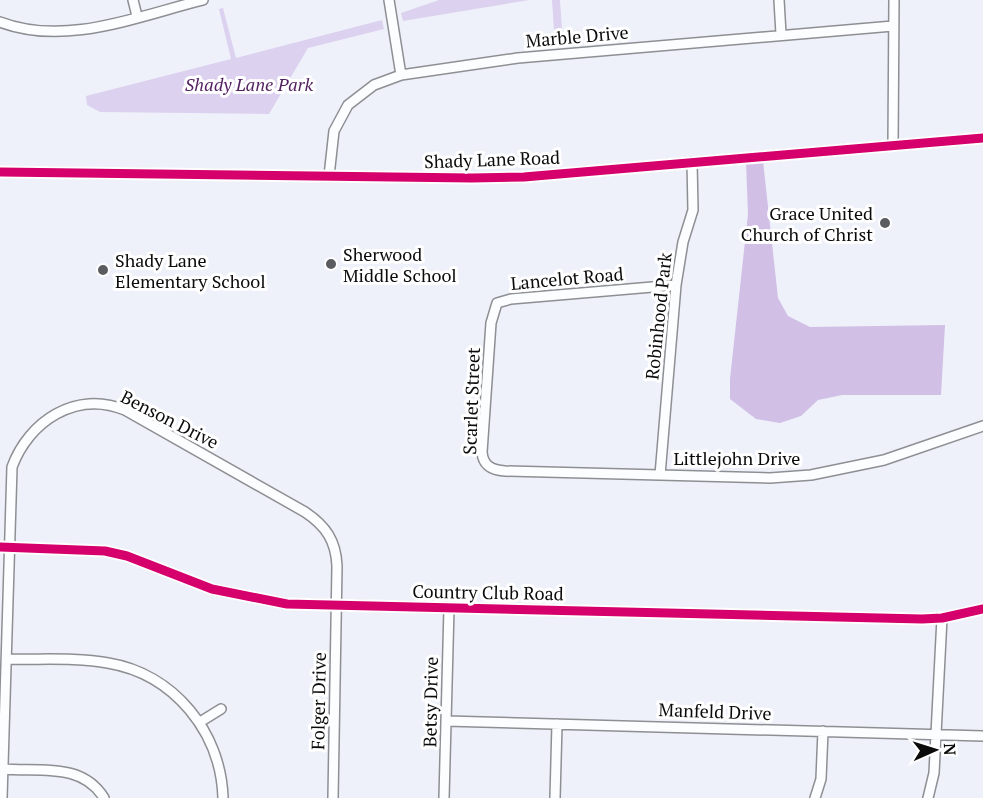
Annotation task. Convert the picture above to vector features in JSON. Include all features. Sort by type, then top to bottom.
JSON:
[{"type":"street","points":[[133,0],[137,16]]},
{"type":"street","points":[[0,22],[23,29],[66,32],[203,0]]},
{"type":"street","points":[[389,0],[401,75]]},
{"type":"street","points":[[779,0],[781,34]]},
{"type":"street","points":[[893,145],[894,0]]},
{"type":"street","name":"Marble Drive","points":[[329,176],[334,131],[348,105],[374,85],[401,75],[518,58],[893,26]]},
{"type":"street","name":"Shady Lane Road","points":[[0,172],[514,177],[983,138]]},
{"type":"street","name":"Robinhood Park","points":[[660,475],[676,285],[683,242],[693,210],[692,162]]},
{"type":"street","name":"Lancelot Road","points":[[497,303],[511,299],[676,285]]},
{"type":"street","name":"Scarlet Street","points":[[486,465],[482,457],[483,432],[492,323],[497,303]]},
{"type":"street","name":"Benson Drive","points":[[2,798],[7,659],[5,547],[10,479],[22,443],[39,424],[55,413],[76,406],[100,404],[125,410],[322,524],[334,544],[337,555],[336,604]]},
{"type":"street","name":"Littlejohn Drive","points":[[486,465],[492,469],[505,471],[770,477],[811,475],[884,460],[983,426]]},
{"type":"street","name":"Country Club Road","points":[[5,547],[105,551],[126,556],[196,584],[246,598],[287,604],[942,618],[983,609]]},
{"type":"street","name":"Folger Drive","points":[[333,798],[336,604]]},
{"type":"street","name":"Betsy Drive","points":[[444,798],[449,608]]},
{"type":"street","points":[[928,798],[934,773],[942,618]]},
{"type":"street","points":[[7,659],[96,661],[130,669],[163,686],[189,708],[209,737],[218,762],[223,798]]},
{"type":"street","points":[[200,722],[221,709]]},
{"type":"street","name":"Manfeld Drive","points":[[446,721],[983,736]]},
{"type":"street","points":[[555,798],[557,724]]},
{"type":"street","points":[[815,798],[821,779],[823,731]]},
{"type":"street","points":[[3,769],[74,774],[95,787],[104,798]]},
{"type":"green space","points":[[439,0],[529,0],[403,21],[401,13]]},
{"type":"green space","points":[[552,0],[560,0],[563,44],[555,45]]},
{"type":"green space","name":"Shady Lane Park","points":[[223,8],[236,58],[382,20],[384,29],[308,48],[269,114],[100,112],[87,105],[86,96],[231,59],[219,9]]},
{"type":"shaded area","points":[[763,161],[778,298],[788,316],[810,327],[945,325],[941,395],[842,395],[818,400],[801,416],[780,423],[756,419],[730,399],[730,379],[748,214],[746,162]]},
{"type":"cycle path","points":[[0,172],[524,177],[983,138]]},
{"type":"cycle path","points":[[0,547],[105,551],[127,556],[212,589],[287,604],[922,619],[942,618],[983,609]]},
{"type":"place","name":"Grace United Church of Christ","points":[[885,223]]},
{"type":"place","name":"Sherwood Middle School","points":[[331,264]]},
{"type":"place","name":"Shady Lane Elementary School","points":[[103,270]]}]
